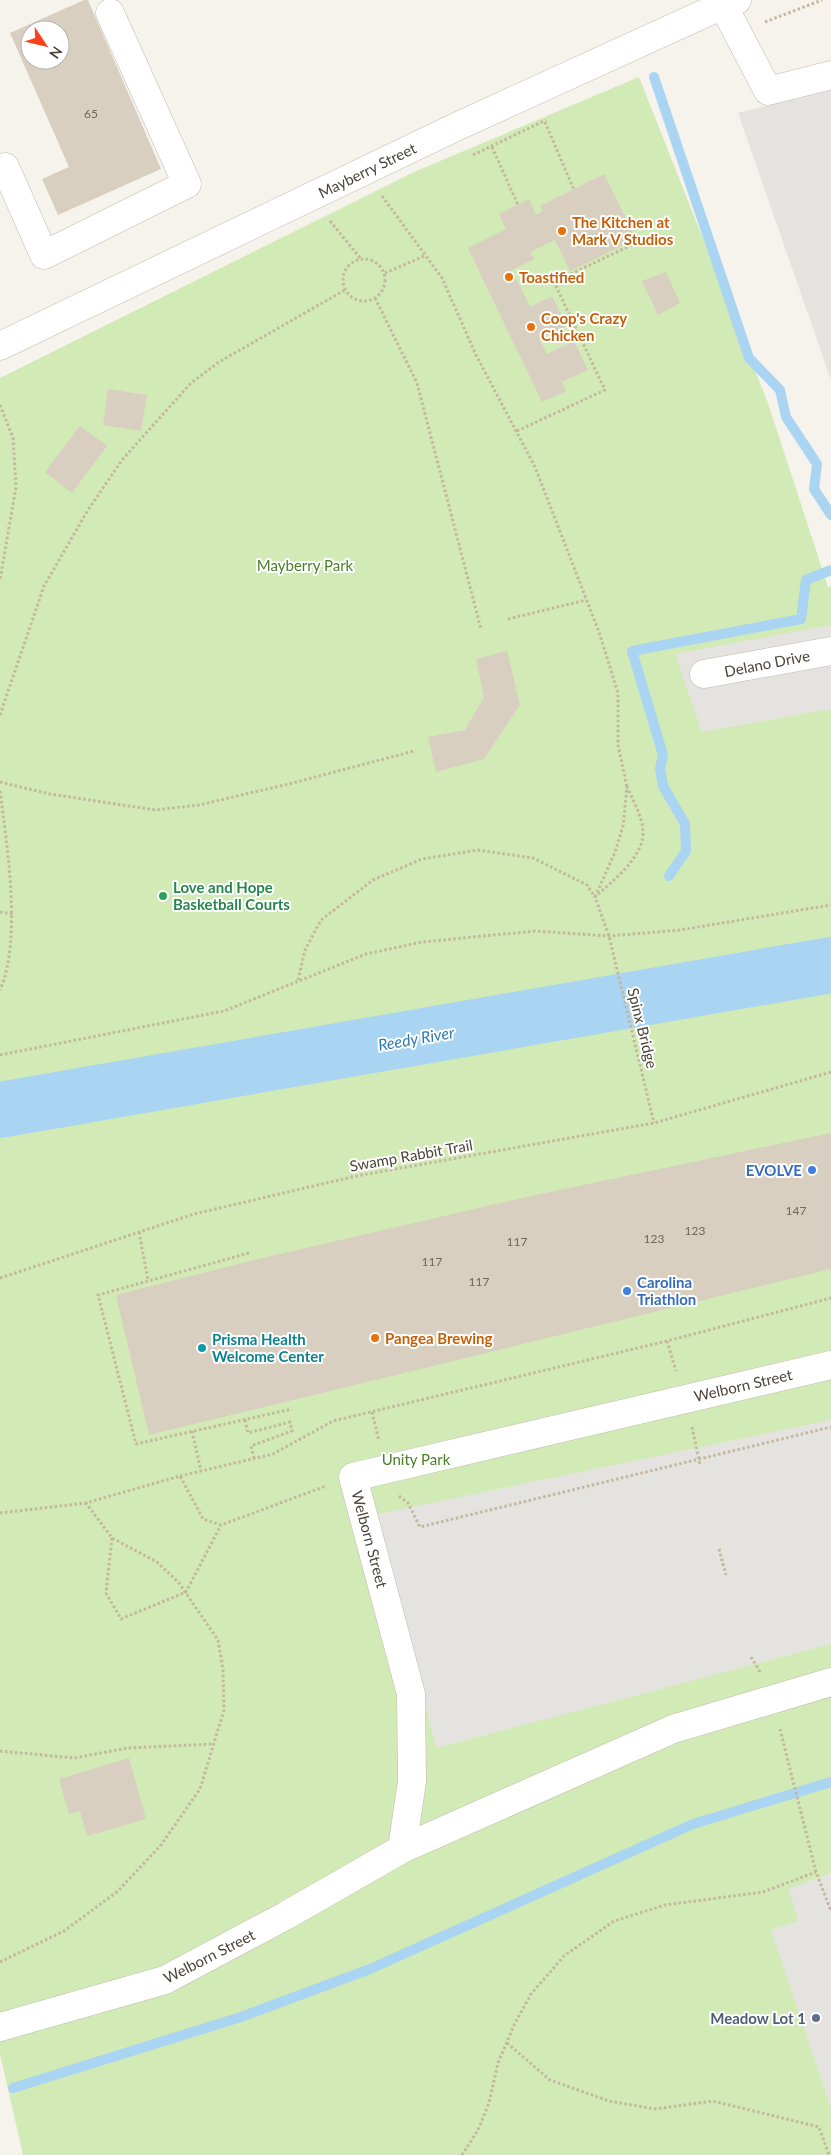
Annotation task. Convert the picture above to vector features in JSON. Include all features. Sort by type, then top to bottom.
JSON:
[{"type":"street","points":[[730,2],[768,91],[831,75]]},
{"type":"street","name":"Mayberry Street","points":[[0,346],[458,126],[730,2]]},
{"type":"street","points":[[2,164],[44,255],[187,184],[110,13]]},
{"type":"street","name":"Delano Drive","points":[[704,674],[831,651]]},
{"type":"street","name":"Welborn Street","points":[[402,1849],[412,1781],[411,1694],[353,1477],[831,1365]]},
{"type":"street","name":"Welborn Street","points":[[0,2027],[165,1980],[285,1916],[402,1849],[673,1729],[831,1682]]},
{"type":"path","points":[[545,122],[574,190]]},
{"type":"path","points":[[492,147],[518,205]]},
{"type":"path","points":[[382,196],[424,256],[442,278],[476,355],[535,467],[586,600],[618,692],[618,744],[627,787],[640,820],[642,840],[638,850],[624,868],[595,897]]},
{"type":"path","points":[[327,218],[361,259]]},
{"type":"path","points":[[517,431],[605,390],[554,282],[646,238]]},
{"type":"path","points":[[385,274],[424,256]]},
{"type":"path","points":[[361,259],[369,259],[379,264],[385,274],[385,285],[376,298],[360,301],[350,296],[345,290],[344,274],[354,262],[361,259]]},
{"type":"path","points":[[0,715],[44,586],[88,510],[122,460],[191,383],[219,362],[345,290]]},
{"type":"path","points":[[376,298],[417,383],[480,629]]},
{"type":"path","points":[[0,405],[13,438],[16,487],[0,580]]},
{"type":"path","points":[[508,619],[586,600]]},
{"type":"path","points":[[0,782],[50,794],[154,810],[199,805],[293,784],[414,751]]},
{"type":"path","points":[[595,897],[615,852],[623,826],[627,787]]},
{"type":"path","points":[[0,791],[12,914],[7,975],[0,990]]},
{"type":"path","points":[[0,826],[4,819]]},
{"type":"path","points":[[298,980],[305,950],[321,920],[373,880],[422,859],[478,850],[533,858],[587,885],[595,897]]},
{"type":"path","name":"Spinx Bridge","points":[[595,897],[609,936],[652,1108],[654,1123]]},
{"type":"path","points":[[0,1055],[224,1011],[366,954],[422,942],[535,931],[609,936],[680,930],[831,905]]},
{"type":"path","points":[[0,912],[12,914]]},
{"type":"path","name":"Swamp Rabbit Trail","points":[[0,1278],[194,1214],[356,1176],[654,1123],[831,1072]]},
{"type":"path","points":[[139,1232],[148,1280]]},
{"type":"path","points":[[249,1253],[98,1295],[136,1444],[292,1409]]},
{"type":"path","points":[[0,1513],[86,1503],[180,1476],[273,1454],[333,1421],[667,1341],[831,1298]]},
{"type":"path","points":[[667,1341],[677,1374]]},
{"type":"path","points":[[372,1412],[381,1450]]},
{"type":"path","points":[[245,1420],[248,1433],[290,1422],[292,1431],[251,1446],[254,1458]]},
{"type":"path","points":[[691,1423],[700,1466]]},
{"type":"path","points":[[394,1493],[408,1504],[420,1526],[831,1426]]},
{"type":"path","points":[[192,1431],[201,1471]]},
{"type":"path","points":[[180,1476],[203,1519],[221,1524],[353,1477]]},
{"type":"path","points":[[0,1962],[64,1931],[118,1891],[161,1845],[200,1789],[224,1710],[219,1644],[186,1592],[157,1562],[112,1538],[86,1503]]},
{"type":"path","points":[[112,1538],[106,1593],[121,1620],[186,1592],[221,1524]]},
{"type":"path","points":[[719,1549],[726,1575]]},
{"type":"path","points":[[751,1657],[761,1673]]},
{"type":"path","points":[[779,1726],[816,1872],[831,1911]]},
{"type":"path","points":[[0,1751],[74,1758],[128,1748],[214,1744]]},
{"type":"path","points":[[462,2155],[478,2130],[489,2103],[498,2063],[506,2042],[531,1994],[564,1956],[614,1921],[666,1905],[763,1892],[816,1872]]},
{"type":"path","points":[[506,2042],[550,2080],[609,2101],[655,2109],[713,2101],[819,2127],[829,2155]]},
{"type":"green space","name":"Unity Park","points":[[639,77],[768,403],[828,587],[831,587],[831,2155],[23,2155],[0,2054],[0,378],[414,172]]},
{"type":"shaded area","points":[[831,90],[831,380],[738,113]]},
{"type":"shaded area","points":[[831,625],[831,709],[702,732],[675,654]]},
{"type":"shaded area","points":[[831,1420],[831,1644],[436,1748],[378,1514]]},
{"type":"shaded area","name":"Meadow Lot 1","points":[[831,1873],[831,2107],[771,1930],[798,1921],[789,1889]]},
{"type":"building","points":[[84,0],[88,0],[161,169],[58,215],[42,179],[69,167],[26,70],[70,70],[70,20],[39,20]]},
{"type":"building","points":[[20,29],[20,56],[10,33]]},
{"type":"building","points":[[604,174],[636,239],[570,271],[555,240],[530,252],[534,259],[512,270],[530,307],[552,296],[567,326],[539,339],[547,354],[574,341],[588,370],[562,382],[566,391],[542,402],[468,248],[506,229],[499,214],[529,199],[536,215],[543,211],[540,206]]},
{"type":"building","points":[[666,272],[680,303],[658,315],[642,281]]},
{"type":"building","points":[[108,389],[147,395],[141,431],[103,425]]},
{"type":"building","points":[[80,426],[107,446],[72,493],[45,472]]},
{"type":"building","points":[[507,651],[520,705],[484,759],[436,772],[428,737],[465,730],[484,697],[476,659]]},
{"type":"building","points":[[831,1133],[831,1269],[149,1435],[116,1295],[254,1260],[531,1196]]},
{"type":"building","points":[[129,1758],[146,1819],[87,1836],[80,1811],[69,1814],[59,1779]]},
{"type":"waterway","points":[[654,77],[749,358],[780,390],[786,417],[817,464],[814,489],[831,515]]},
{"type":"waterway","points":[[669,876],[686,851],[685,824],[663,786],[660,769],[663,755],[632,651],[801,619],[806,580],[831,570]]},
{"type":"waterway","name":"Reedy River","points":[[0,1110],[831,965]]},
{"type":"waterway","points":[[13,2088],[241,2017],[370,1969],[693,1824],[831,1782]]},
{"type":"place","name":"The Kitchen at Mark V Studios","points":[[562,231]]},
{"type":"place","name":"Toastified","points":[[509,277]]},
{"type":"place","name":"Coop's Crazy Chicken","points":[[531,327]]},
{"type":"place","name":"Love and Hope Basketball Courts","points":[[163,896]]},
{"type":"place","name":"EVOLVE","points":[[812,1170]]},
{"type":"place","name":"Carolina Triathlon","points":[[627,1291]]},
{"type":"place","name":"Pangea Brewing","points":[[375,1338]]},
{"type":"place","name":"Prisma Health Welcome Center","points":[[202,1348]]},
{"type":"place","name":"Meadow Lot 1","points":[[816,2018]]},
{"type":"park label","name":"Mayberry Park","points":[[305,565]]}]
